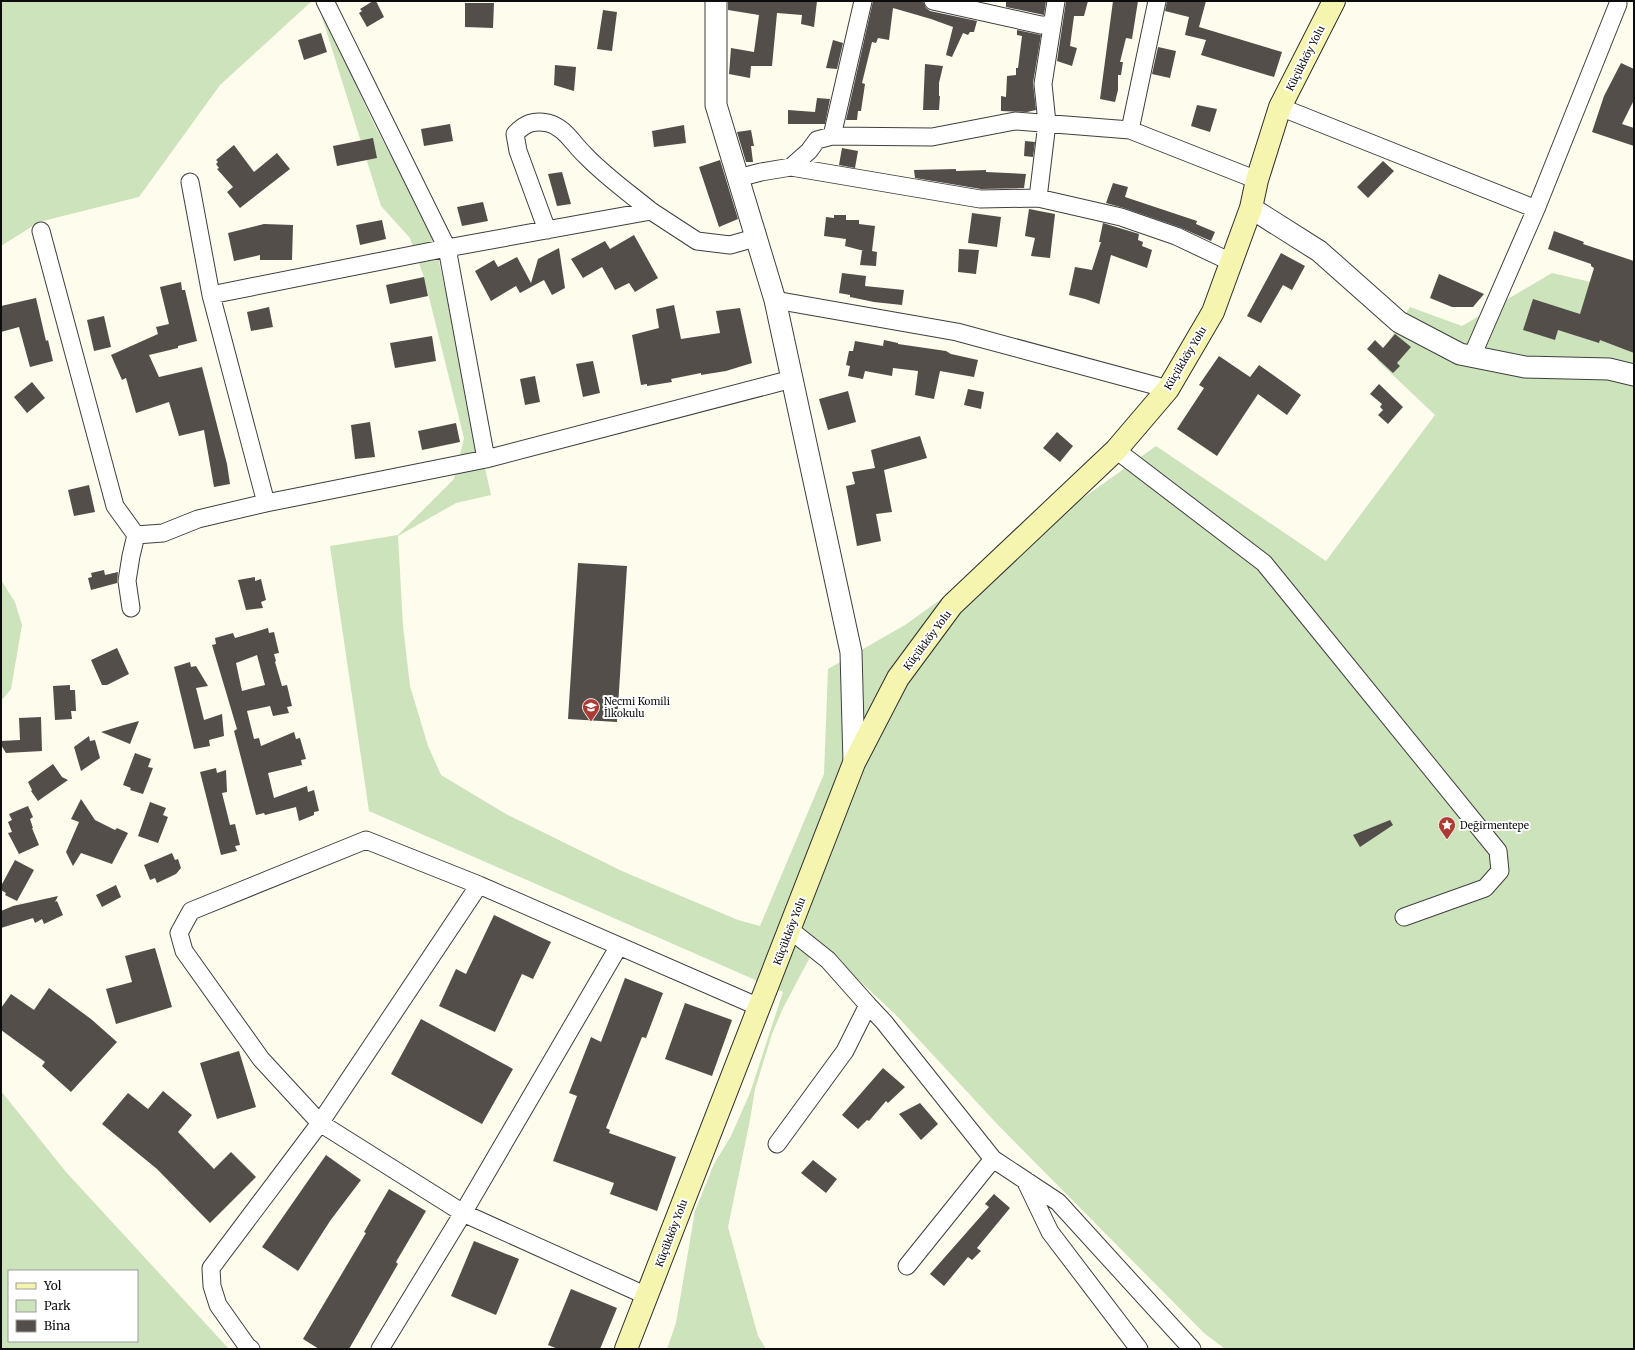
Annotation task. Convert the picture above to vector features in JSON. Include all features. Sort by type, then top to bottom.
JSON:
[{"type":"main road","name":"Küçükköy Yolu","points":[[626,1349],[854,763],[898,678],[952,605],[1116,450],[1168,389],[1213,312],[1251,208],[1257,180],[1280,107],[1334,1]]},
{"type":"street","points":[[325,1],[447,248],[486,459]]},
{"type":"street","points":[[716,1],[716,104],[755,238],[775,300],[851,652],[854,763]]},
{"type":"street","points":[[832,136],[863,1]]},
{"type":"street","points":[[933,1],[1041,25],[1052,25]]},
{"type":"street","points":[[1038,198],[1047,124],[1043,84],[1056,1]]},
{"type":"street","points":[[1130,130],[1156,1]]},
{"type":"street","points":[[1472,356],[1536,208],[1618,4]]},
{"type":"street","points":[[1280,107],[1536,208]]},
{"type":"street","points":[[791,167],[817,140],[832,136],[932,137],[1015,121],[1130,130],[1257,180]]},
{"type":"street","points":[[547,230],[518,152],[515,134],[523,126],[533,122],[549,123],[565,132],[584,155],[651,211],[698,241],[730,244],[755,238]]},
{"type":"street","points":[[738,178],[761,172],[791,167],[980,199],[1038,198],[1121,217],[1176,236],[1231,262]]},
{"type":"street","points":[[190,182],[211,295],[266,503]]},
{"type":"street","points":[[1251,208],[1319,251],[1399,322],[1460,354],[1525,368],[1609,369],[1634,376]]},
{"type":"street","points":[[211,295],[447,248],[651,211]]},
{"type":"street","points":[[41,231],[115,506],[136,535],[127,581],[131,608]]},
{"type":"street","points":[[775,300],[957,332],[1168,389]]},
{"type":"street","points":[[136,535],[163,533],[198,519],[266,503],[486,459],[792,379]]},
{"type":"street","points":[[1116,450],[1264,563],[1498,851],[1500,871],[1485,888],[1404,917]]},
{"type":"street","points":[[647,1296],[463,1213],[320,1123],[261,1058],[184,951],[179,933],[192,911],[366,840],[479,885],[759,1007]]},
{"type":"street","points":[[251,1349],[247,1346],[218,1305],[212,1286],[211,1268],[320,1123],[479,885]]},
{"type":"street","points":[[789,930],[828,960],[884,1022],[992,1159],[1058,1202],[1192,1349]]},
{"type":"street","points":[[380,1349],[463,1213],[619,946]]},
{"type":"street","points":[[777,1144],[845,1051],[868,1005]]},
{"type":"street","points":[[907,1266],[992,1159]]},
{"type":"street","points":[[1025,1180],[1050,1232],[1139,1349]]},
{"type":"green space","points":[[1,1],[312,1],[220,85],[139,197],[39,222],[1,246]]},
{"type":"green space","points":[[317,1],[375,126],[433,235],[491,495],[456,503],[398,536],[403,626],[410,686],[428,746],[441,775],[506,814],[624,872],[738,920],[760,926],[824,774],[828,669],[905,625],[1156,446],[1326,561],[1435,415],[1377,360],[1410,307],[1462,326],[1552,273],[1634,292],[1634,1349],[1225,1349],[1204,1333],[998,1125],[895,1014],[818,942],[783,1008],[772,1034],[755,1089],[728,1227],[758,1336],[766,1349],[667,1349],[676,1323],[695,1211],[714,1164],[731,1136],[750,1093],[783,992],[369,811],[330,546],[398,535],[454,479],[464,438],[424,277],[410,238],[381,206]]},
{"type":"green space","points":[[1,580],[15,602],[22,625],[11,689],[1,701]]},
{"type":"green space","points":[[1,1091],[66,1172],[229,1349],[1,1349]]},
{"type":"building","points":[[373,1],[376,1],[384,17],[367,27],[359,13],[362,11],[360,9]]},
{"type":"building","points":[[728,1],[817,1],[814,27],[801,24],[802,15],[777,13],[772,66],[751,66],[750,78],[729,74],[731,48],[754,52],[759,15],[728,10]]},
{"type":"building","points":[[873,1],[923,1],[926,8],[930,11],[977,21],[974,32],[970,32],[968,35],[963,33],[952,57],[946,55],[953,27],[893,8],[889,40],[878,38],[876,43],[872,42],[862,83],[865,84],[861,111],[858,111],[857,120],[846,120]]},
{"type":"building","points":[[1006,1],[1046,1],[1044,15],[1006,7]]},
{"type":"building","points":[[1066,1],[1088,1],[1084,16],[1074,16],[1070,46],[1077,48],[1072,66],[1057,61]]},
{"type":"building","points":[[1113,1],[1138,1],[1132,39],[1126,38],[1120,62],[1123,62],[1121,75],[1118,75],[1118,90],[1115,102],[1100,99]]},
{"type":"building","points":[[1167,1],[1206,1],[1199,27],[1282,52],[1274,77],[1201,55],[1206,40],[1185,35],[1189,17],[1165,11]]},
{"type":"building","points":[[465,3],[494,3],[493,28],[465,27]]},
{"type":"building","points":[[603,10],[617,12],[612,51],[597,49]]},
{"type":"building","points":[[1017,30],[1041,35],[1033,83],[1036,110],[1027,112],[1001,111],[1001,96],[1006,97],[1007,76],[1016,75],[1016,68],[1018,68],[1022,36],[1017,35]]},
{"type":"building","points":[[321,33],[327,52],[304,60],[298,40]]},
{"type":"building","points":[[833,40],[843,43],[837,69],[826,68]]},
{"type":"building","points":[[1158,47],[1176,51],[1170,78],[1152,74]]},
{"type":"building","points":[[1621,63],[1634,69],[1634,100],[1622,124],[1634,128],[1634,146],[1592,132],[1604,96]]},
{"type":"building","points":[[925,64],[943,66],[939,83],[939,110],[923,110]]},
{"type":"building","points":[[555,65],[576,67],[574,91],[554,85]]},
{"type":"building","points":[[817,98],[830,99],[825,124],[788,124],[788,110],[815,112]]},
{"type":"building","points":[[1197,105],[1217,109],[1210,132],[1191,126]]},
{"type":"building","points":[[450,124],[453,141],[424,146],[421,129]]},
{"type":"building","points":[[684,125],[686,143],[654,147],[652,131]]},
{"type":"building","points":[[751,130],[754,146],[751,146],[753,162],[746,162],[737,132]]},
{"type":"building","points":[[373,138],[377,158],[337,166],[333,146]]},
{"type":"building","points":[[1025,141],[1035,142],[1033,157],[1024,156]]},
{"type":"building","points":[[234,145],[254,172],[277,153],[290,169],[240,208],[227,192],[233,187],[217,169],[219,168],[216,164],[218,162],[216,160]]},
{"type":"building","points":[[842,148],[858,151],[855,168],[839,165]]},
{"type":"building","points":[[720,160],[738,219],[719,227],[699,167]]},
{"type":"building","points":[[1383,161],[1394,171],[1368,198],[1357,187]]},
{"type":"building","points":[[956,169],[956,171],[986,170],[986,172],[1026,174],[1024,188],[981,189],[915,178],[914,170]]},
{"type":"building","points":[[562,172],[571,204],[557,206],[548,174]]},
{"type":"building","points":[[1113,183],[1128,187],[1125,197],[1197,221],[1196,224],[1215,232],[1211,241],[1179,227],[1106,203]]},
{"type":"building","points":[[483,202],[488,221],[462,226],[457,207]]},
{"type":"building","points":[[1029,209],[1055,214],[1050,258],[1031,256],[1035,238],[1025,236]]},
{"type":"building","points":[[972,213],[1001,217],[997,247],[968,243]]},
{"type":"building","points":[[834,215],[846,215],[846,220],[859,220],[859,224],[875,226],[872,251],[877,252],[876,266],[860,265],[862,251],[864,251],[845,246],[846,239],[824,236],[826,217],[834,218]]},
{"type":"building","points":[[382,220],[386,239],[360,245],[356,225]]},
{"type":"building","points":[[1103,223],[1139,234],[1138,240],[1143,242],[1142,246],[1152,250],[1147,268],[1111,255],[1099,305],[1085,299],[1069,295],[1075,267],[1092,270],[1101,242],[1099,242]]},
{"type":"building","points":[[264,224],[293,225],[292,260],[260,260],[260,255],[234,261],[228,233]]},
{"type":"building","points":[[1554,231],[1584,242],[1583,244],[1634,261],[1634,353],[1600,340],[1599,343],[1558,330],[1555,340],[1523,330],[1533,299],[1580,314],[1594,268],[1591,264],[1548,249]]},
{"type":"building","points":[[634,235],[658,278],[635,292],[629,283],[615,290],[602,267],[583,278],[571,259],[605,241],[610,249]]},
{"type":"building","points":[[559,248],[565,288],[552,295],[544,280],[520,293],[516,286],[491,301],[475,271],[494,260],[498,267],[517,257],[531,283],[538,259]]},
{"type":"building","points":[[959,249],[979,250],[976,274],[958,272]]},
{"type":"building","points":[[1281,253],[1305,266],[1292,290],[1283,285],[1261,323],[1247,316]]},
{"type":"building","points":[[842,273],[866,276],[865,286],[904,290],[902,305],[874,302],[839,293]]},
{"type":"building","points":[[1439,274],[1484,294],[1473,307],[1452,307],[1430,298]]},
{"type":"building","points":[[424,277],[428,296],[390,304],[386,285]]},
{"type":"building","points":[[181,282],[182,290],[185,290],[197,341],[178,346],[178,348],[149,355],[159,377],[202,367],[227,464],[230,484],[214,487],[204,430],[179,436],[169,402],[136,413],[126,378],[122,380],[111,355],[158,334],[156,327],[169,324],[160,287]]},
{"type":"building","points":[[36,298],[46,341],[48,340],[53,361],[30,367],[19,327],[1,332],[1,306]]},
{"type":"building","points":[[674,305],[681,339],[720,333],[716,311],[740,308],[752,363],[726,371],[701,375],[701,373],[671,379],[672,382],[647,386],[647,384],[641,385],[632,335],[659,328],[656,309]]},
{"type":"building","points":[[269,307],[273,327],[251,331],[247,312]]},
{"type":"building","points":[[104,316],[111,347],[94,351],[87,320]]},
{"type":"building","points":[[1395,334],[1411,347],[1397,363],[1400,366],[1393,373],[1367,349],[1375,340],[1383,348]]},
{"type":"building","points":[[432,336],[436,361],[395,368],[390,343]]},
{"type":"building","points":[[884,340],[898,344],[946,351],[951,354],[978,360],[974,377],[940,371],[934,399],[915,395],[918,371],[893,368],[892,376],[865,371],[863,379],[848,376],[850,366],[846,365],[849,351],[853,351],[855,341],[883,346]]},
{"type":"building","points":[[1219,356],[1250,377],[1259,365],[1301,395],[1287,415],[1258,394],[1217,456],[1177,429],[1204,388],[1199,385]]},
{"type":"building","points":[[593,361],[600,393],[583,397],[576,364]]},
{"type":"building","points":[[535,376],[540,402],[525,405],[520,379]]},
{"type":"building","points":[[32,382],[45,398],[27,413],[14,397]]},
{"type":"building","points":[[1379,384],[1403,407],[1388,424],[1378,415],[1383,410],[1380,407],[1382,404],[1370,394]]},
{"type":"building","points":[[968,389],[984,392],[981,409],[964,405]]},
{"type":"building","points":[[848,391],[856,422],[828,430],[819,399]]},
{"type":"building","points":[[370,422],[375,457],[355,459],[351,425]]},
{"type":"building","points":[[456,423],[460,442],[422,450],[418,431]]},
{"type":"building","points":[[1057,432],[1073,446],[1060,462],[1043,448]]},
{"type":"building","points":[[920,436],[927,458],[884,470],[892,512],[876,514],[881,541],[857,546],[846,486],[855,484],[852,472],[875,468],[871,450]]},
{"type":"building","points":[[89,485],[95,512],[74,516],[68,490]]},
{"type":"building","points":[[578,563],[627,566],[617,722],[568,719]]},
{"type":"building","points":[[104,570],[105,575],[118,572],[117,583],[91,590],[88,578],[92,577],[91,573]]},
{"type":"building","points":[[255,577],[255,581],[261,579],[266,600],[261,602],[263,608],[246,610],[238,580]]},
{"type":"building","points":[[268,628],[269,633],[274,632],[279,653],[274,654],[275,662],[282,686],[287,685],[292,706],[287,707],[289,713],[273,716],[270,706],[247,711],[254,739],[259,738],[261,746],[294,732],[296,739],[300,738],[306,759],[301,760],[302,765],[268,773],[274,798],[307,786],[308,792],[314,790],[319,811],[314,812],[314,815],[299,821],[296,807],[265,815],[264,813],[256,815],[234,731],[237,729],[212,645],[216,644],[215,638],[233,633],[235,638]],"holes":[[[257,655],[265,685],[242,691],[236,663]]]},
{"type":"building","points":[[117,648],[129,674],[107,685],[102,685],[91,660]]},
{"type":"building","points":[[190,662],[191,667],[196,666],[208,686],[196,688],[204,720],[222,714],[224,736],[209,740],[210,746],[194,749],[174,667]]},
{"type":"building","points":[[70,685],[70,690],[75,690],[76,711],[71,711],[72,719],[55,720],[53,686]]},
{"type":"building","points":[[41,717],[42,751],[6,753],[1,745],[1,741],[20,740],[19,718]]},
{"type":"building","points":[[139,721],[130,744],[101,732],[124,725]]},
{"type":"building","points":[[89,736],[90,741],[95,740],[100,758],[81,771],[74,747]]},
{"type":"building","points":[[135,753],[151,759],[148,767],[153,768],[143,794],[130,790],[131,788],[123,785]]},
{"type":"building","points":[[53,764],[62,777],[68,780],[38,801],[31,791],[32,790],[28,782]]},
{"type":"building","points":[[216,768],[217,773],[226,770],[227,792],[222,793],[230,825],[235,824],[240,845],[235,846],[237,851],[221,855],[200,772]]},
{"type":"building","points":[[81,799],[95,820],[115,830],[117,828],[128,833],[112,864],[81,853],[73,866],[66,852],[79,822],[71,819]]},
{"type":"building","points":[[150,802],[166,808],[163,815],[168,817],[158,843],[138,836]]},
{"type":"building","points":[[28,806],[33,817],[30,819],[32,828],[39,845],[19,854],[8,833],[12,832],[8,822],[12,820],[9,814]]},
{"type":"building","points":[[1390,820],[1393,825],[1360,847],[1353,835]]},
{"type":"building","points":[[172,853],[175,860],[178,859],[181,868],[176,874],[157,883],[155,878],[150,880],[144,865]]},
{"type":"building","points":[[15,860],[34,870],[17,901],[5,895],[6,893],[1,890],[1,886]]},
{"type":"building","points":[[116,885],[121,897],[102,907],[96,895]]},
{"type":"building","points":[[58,896],[55,902],[57,901],[63,915],[44,924],[42,919],[35,923],[33,918],[1,928],[1,911],[13,906]]},
{"type":"building","points":[[494,915],[551,942],[533,979],[522,974],[495,1032],[439,1006],[456,969],[466,974]]},
{"type":"building","points":[[155,948],[172,1007],[116,1024],[106,989],[132,982],[125,956]]},
{"type":"building","points":[[625,978],[663,993],[646,1038],[642,1037],[606,1128],[610,1130],[609,1133],[676,1157],[657,1211],[610,1194],[614,1183],[553,1161],[577,1096],[569,1093],[591,1037],[601,1042]]},
{"type":"building","points":[[49,988],[91,1019],[117,1042],[71,1092],[42,1066],[45,1062],[1,1030],[1,1008],[11,994],[34,1010]]},
{"type":"building","points":[[685,1003],[732,1020],[712,1076],[665,1059]]},
{"type":"building","points":[[421,1019],[513,1069],[482,1124],[391,1074]]},
{"type":"building","points":[[239,1051],[256,1107],[217,1119],[200,1063]]},
{"type":"building","points":[[883,1068],[905,1087],[888,1103],[886,1101],[869,1121],[867,1120],[858,1129],[842,1115]]},
{"type":"building","points":[[163,1091],[192,1115],[178,1132],[214,1169],[231,1152],[256,1177],[210,1223],[157,1169],[102,1124],[128,1093],[148,1109]]},
{"type":"building","points":[[920,1103],[938,1124],[921,1140],[899,1114]]},
{"type":"building","points":[[326,1155],[361,1180],[330,1221],[298,1271],[262,1247]]},
{"type":"building","points":[[813,1160],[837,1179],[826,1193],[801,1173]]},
{"type":"building","points":[[389,1189],[426,1211],[396,1262],[398,1264],[349,1349],[319,1349],[303,1339],[366,1233],[364,1232]]},
{"type":"building","points":[[994,1194],[1010,1208],[977,1248],[981,1251],[972,1260],[968,1257],[944,1286],[930,1274],[989,1207],[985,1204]]},
{"type":"building","points":[[474,1241],[519,1259],[496,1315],[451,1296]]},
{"type":"building","points":[[571,1289],[617,1308],[600,1349],[558,1349],[548,1345]]},
{"type":"place","name":"Necmi Komili İlkokulu","points":[[591,722]]},
{"type":"place","name":"Değirmentepe","points":[[1447,840]]}]
